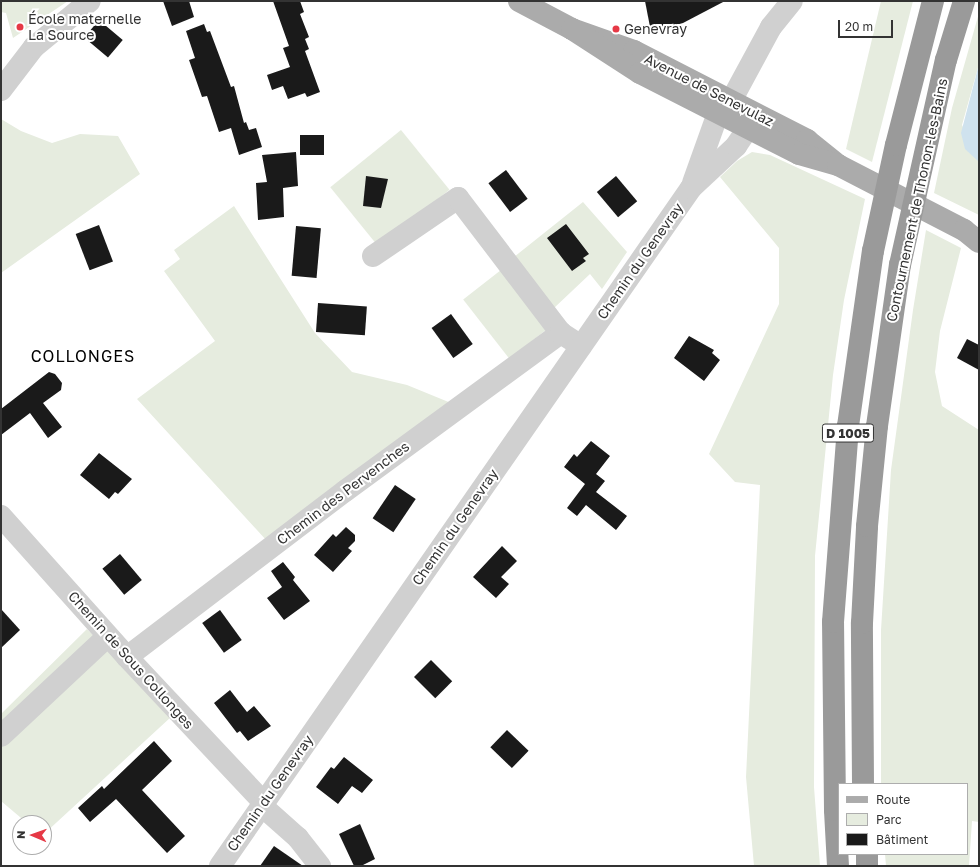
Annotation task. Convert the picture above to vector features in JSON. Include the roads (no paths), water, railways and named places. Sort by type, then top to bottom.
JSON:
[{"type":"highway","name":"Contournement de Thonon-les-Bains","points":[[838,866],[835,810],[833,622],[848,426],[873,251],[899,131],[933,1]]},
{"type":"highway","name":"Contournement de Thonon-les-Bains","points":[[863,783],[862,623],[867,526],[878,418],[900,265],[942,75],[964,1]]},
{"type":"highway","points":[[866,855],[867,866]]},
{"type":"main road","name":"Avenue de Senevulaz","points":[[519,1],[572,29],[630,49],[724,107],[752,121],[808,158],[838,165],[974,235]]},
{"type":"street","points":[[1,90],[34,47],[90,1]]},
{"type":"street","name":"Chemin du Genevray","points":[[691,188],[724,107],[774,22],[792,1]]},
{"type":"street","name":"Chemin du Genevray","points":[[220,866],[691,188],[736,146],[752,121]]},
{"type":"street","points":[[373,256],[458,198],[561,333],[581,346]]},
{"type":"street","name":"Chemin des Pervenches","points":[[127,657],[244,566],[561,333]]},
{"type":"street","name":"Chemin de Sous Collonges","points":[[1,516],[127,657],[263,804],[298,838],[320,866]]},
{"type":"street","points":[[1,736],[108,636]]},
{"type":"water","points":[[979,64],[979,162],[965,149],[961,133]]},
{"type":"place","name":"École maternelle La Source","points":[[20,27]]},
{"type":"place","name":"Genevray","points":[[616,29]]},
{"type":"district","name":"COLLONGES","points":[[83,356]]}]
